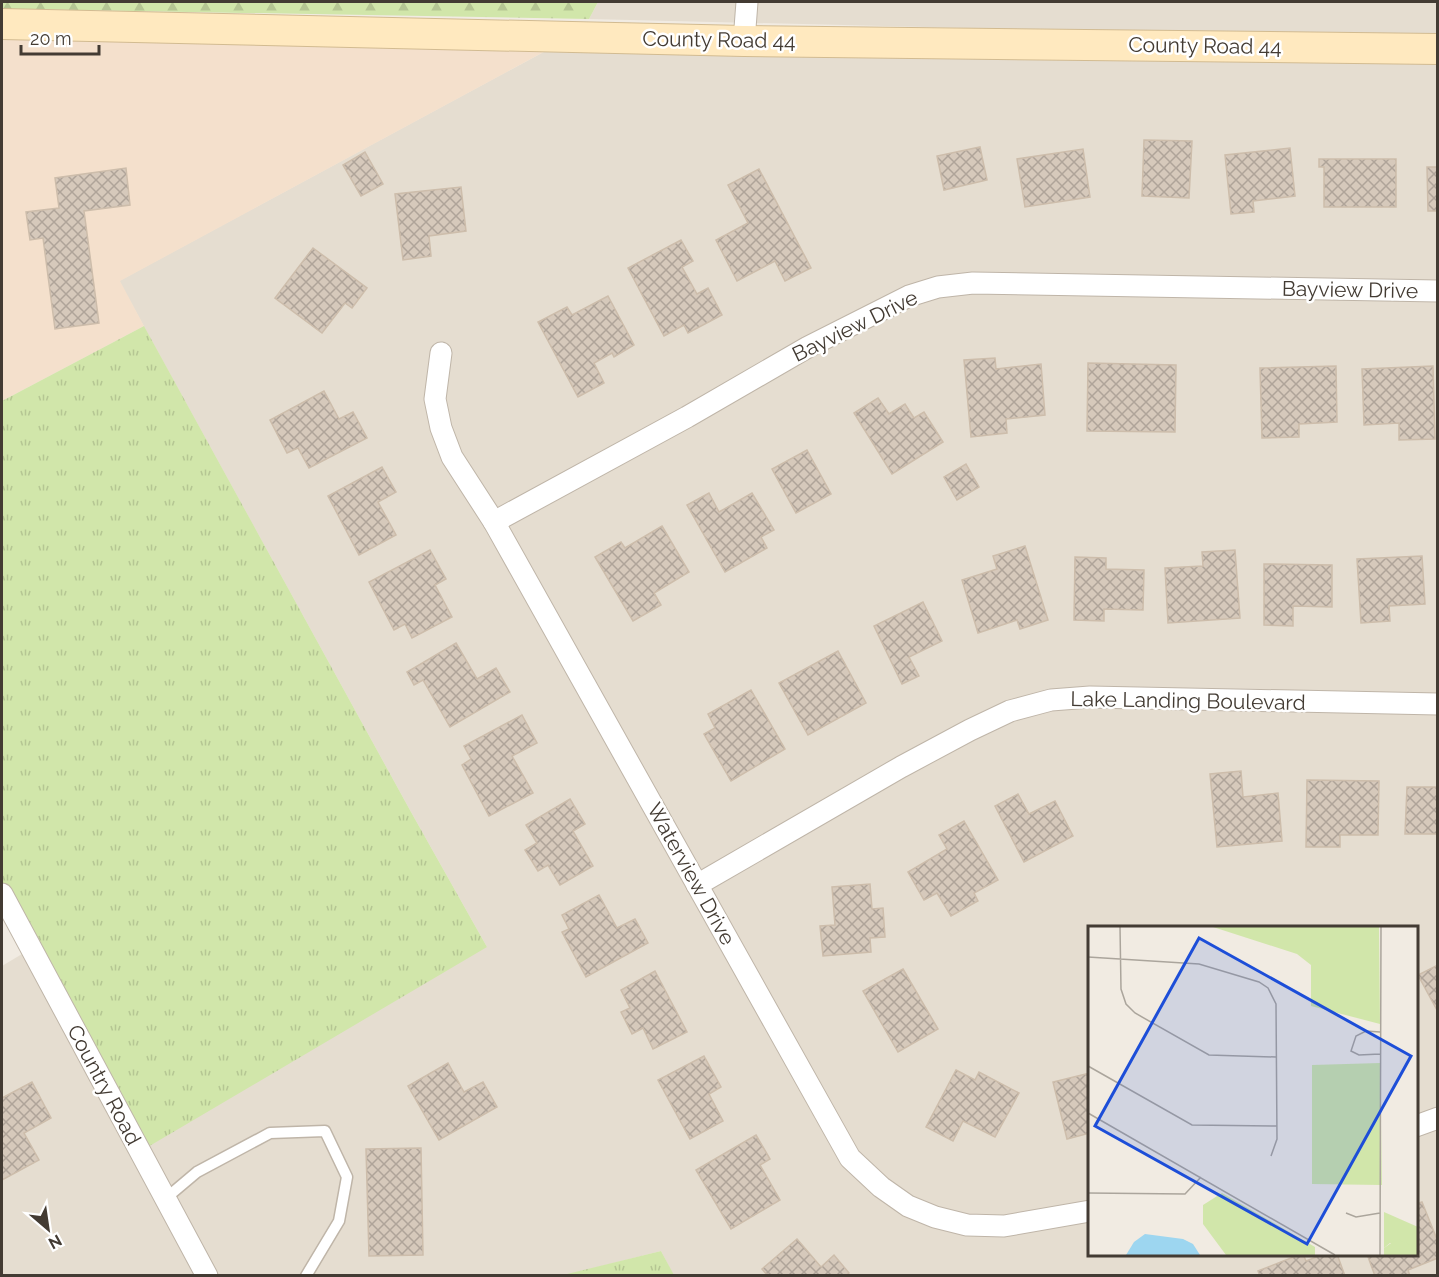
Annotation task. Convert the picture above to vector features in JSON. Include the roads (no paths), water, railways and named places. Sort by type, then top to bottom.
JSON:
[{"type":"main road","name":"County Road 44","points":[[2,24],[744,41],[1437,50]]},
{"type":"street","points":[[744,41],[747,2]]},
{"type":"street","name":"Bayview Drive","points":[[494,522],[687,417],[808,347],[909,296],[938,287],[973,283],[1437,291]]},
{"type":"street","name":"Waterview Drive","points":[[441,353],[435,399],[441,428],[453,457],[494,522],[850,1158],[881,1187],[908,1206],[935,1217],[967,1225],[1004,1226],[1088,1211]]},
{"type":"street","name":"Lake Landing Boulevard","points":[[697,885],[901,767],[970,730],[1010,711],[1051,700],[1090,697],[1437,704]]},
{"type":"street","name":"Country Road","points":[[2,894],[207,1275]]},
{"type":"street","points":[[1418,1125],[1437,1118]]},
{"type":"lane","points":[[165,1199],[197,1172],[270,1133],[325,1131],[347,1177],[339,1221],[306,1275]]}]
